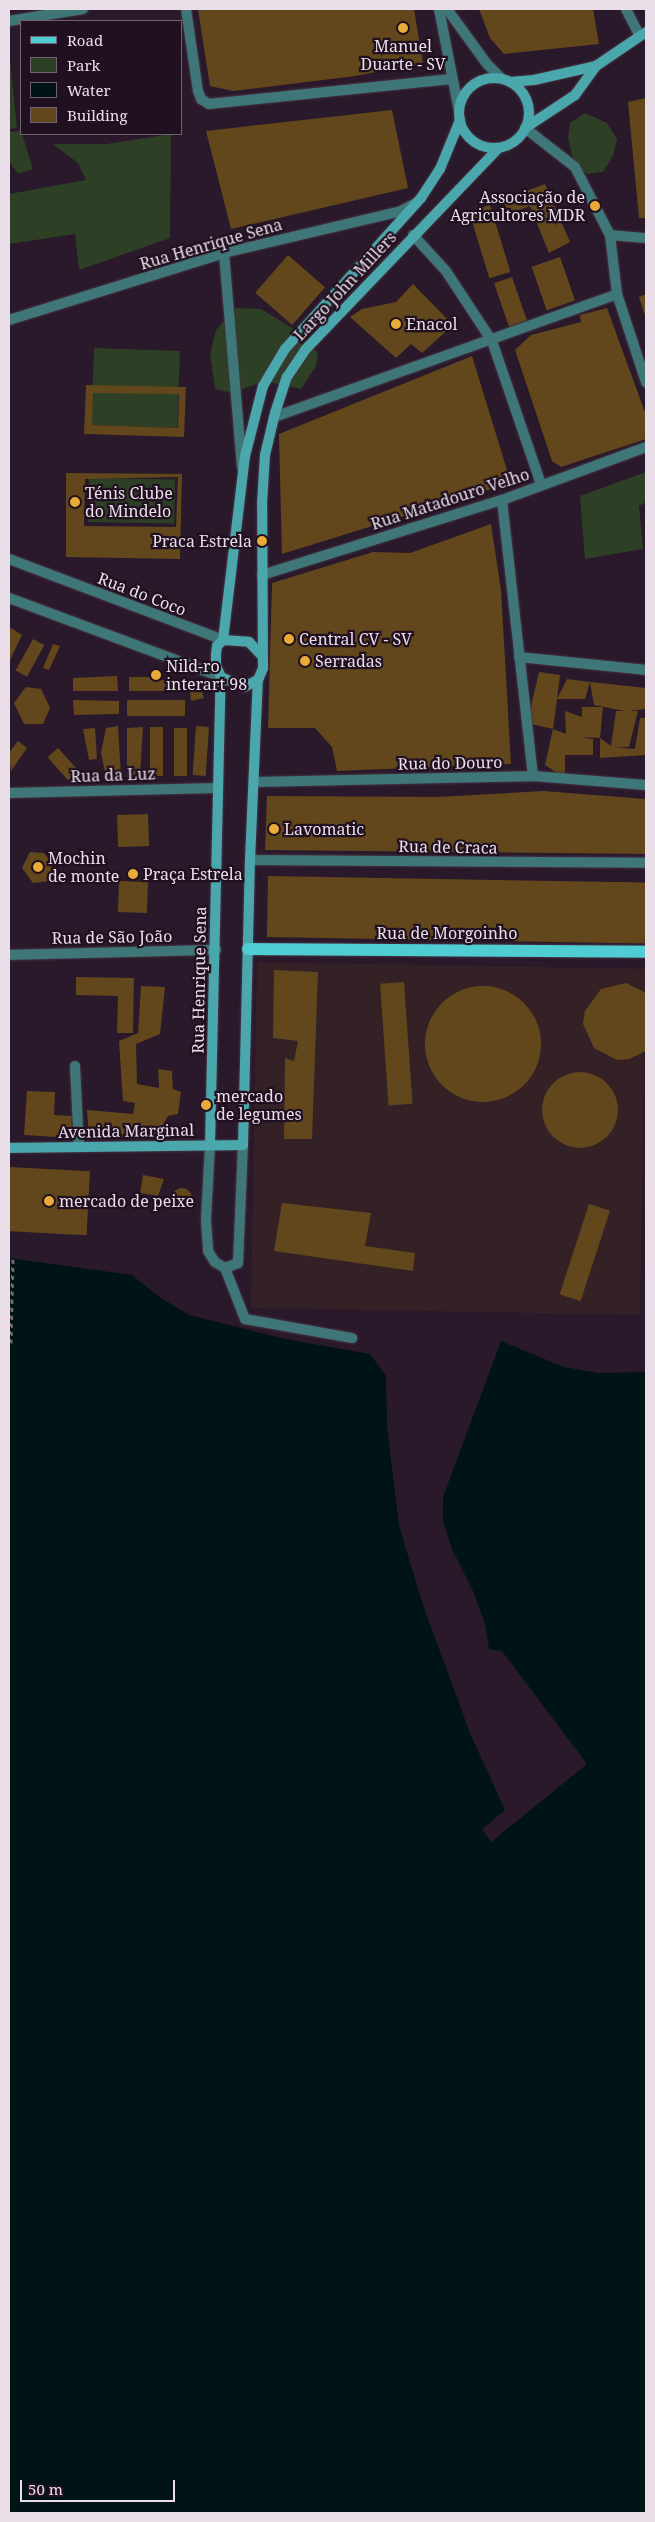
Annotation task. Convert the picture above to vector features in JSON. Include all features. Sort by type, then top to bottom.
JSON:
[{"type":"main road","points":[[596,66],[534,80],[506,81],[485,79],[470,88],[460,115],[474,142],[499,148],[515,141],[526,128],[575,95],[596,66],[643,34]]},
{"type":"main road","points":[[506,81],[527,102],[526,128]]},
{"type":"main road","name":"Largo John Millers","points":[[223,640],[243,475],[256,403],[272,369],[309,321],[420,198],[440,169],[460,115]]},
{"type":"main road","name":"Largo John Millers","points":[[261,655],[265,456],[274,417],[287,377],[305,350],[414,234],[499,148]]},
{"type":"main road","name":"Rua do Coco","points":[[223,640],[249,642],[261,655]]},
{"type":"main road","name":"Rua Henrique Sena","points":[[210,1145],[221,677],[216,666],[216,654],[217,646],[223,640]]},
{"type":"main road","points":[[243,1145],[250,860],[258,680],[263,668],[261,655]]},
{"type":"main road","points":[[221,677],[244,687],[258,680]]},
{"type":"main road","name":"Rua de Morgoinho","points":[[248,949],[646,952]]},
{"type":"main road","name":"Avenida Marginal","points":[[9,1148],[243,1145]]},
{"type":"street","points":[[9,21],[83,9]]},
{"type":"street","points":[[186,9],[198,91],[209,104],[452,79]]},
{"type":"street","points":[[439,9],[460,115]]},
{"type":"street","points":[[447,9],[486,64],[506,81]]},
{"type":"street","points":[[626,9],[643,34]]},
{"type":"street","points":[[526,128],[575,167],[610,235],[617,294],[646,382]]},
{"type":"street","name":"Rua Henrique Sena","points":[[9,320],[224,253],[402,211],[420,198]]},
{"type":"street","points":[[414,234],[446,270],[492,341],[541,484]]},
{"type":"street","points":[[610,235],[646,238]]},
{"type":"street","points":[[224,253],[243,475]]},
{"type":"street","points":[[274,417],[492,341],[617,294]]},
{"type":"street","name":"Rua Matadouro Velho","points":[[262,575],[502,500],[541,484],[646,447]]},
{"type":"street","points":[[502,500],[533,776]]},
{"type":"street","name":"Rua do Coco","points":[[9,559],[223,640]]},
{"type":"street","points":[[9,598],[221,677]]},
{"type":"street","points":[[519,658],[646,670]]},
{"type":"street","name":"Rua do Douro","points":[[254,782],[533,776],[646,785]]},
{"type":"street","name":"Rua da Luz","points":[[9,793],[217,788]]},
{"type":"street","name":"Rua de Craca","points":[[250,860],[646,863]]},
{"type":"street","name":"Rua de São João","points":[[9,955],[216,950]]},
{"type":"street","points":[[75,1066],[79,1147]]},
{"type":"street","points":[[210,1145],[206,1220],[208,1251],[215,1262],[225,1268],[244,1319],[352,1338]]},
{"type":"street","points":[[225,1268],[238,1264],[243,1145]]},
{"type":"path","points":[[11,1343],[13,1258]]},
{"type":"shaded area","points":[[257,962],[646,969],[640,1315],[251,1308]]},
{"type":"green space","points":[[9,50],[17,128],[9,129]]},
{"type":"green space","points":[[585,113],[607,123],[617,139],[613,156],[603,172],[586,174],[573,159],[568,138],[570,123]]},
{"type":"green space","points":[[20,131],[33,169],[18,174],[9,161],[9,132]]},
{"type":"green space","points":[[171,135],[170,238],[79,270],[75,234],[9,244],[9,194],[86,180],[78,163],[53,144],[107,144]]},
{"type":"green space","points":[[236,308],[261,309],[297,331],[318,353],[316,366],[301,389],[264,381],[233,393],[215,389],[210,354],[216,330]]},
{"type":"green space","points":[[94,348],[180,351],[177,428],[91,425]]},
{"type":"green space","points":[[646,472],[646,502],[639,506],[643,549],[585,559],[580,496]]},
{"type":"green space","points":[[89,478],[175,480],[174,523],[88,522]]},
{"type":"water","points":[[9,1258],[132,1275],[158,1296],[189,1315],[285,1339],[370,1354],[386,1376],[387,1426],[399,1526],[423,1605],[470,1733],[505,1810],[482,1829],[491,1842],[587,1764],[502,1651],[489,1649],[485,1624],[473,1591],[452,1549],[443,1521],[443,1497],[501,1341],[564,1367],[599,1373],[646,1372],[646,2513],[9,2513]]},
{"type":"building","points":[[198,9],[414,9],[423,63],[355,76],[233,91],[210,86]]},
{"type":"building","points":[[479,9],[593,9],[599,44],[504,54],[490,38]]},
{"type":"building","points":[[646,98],[646,218],[639,218],[628,102]]},
{"type":"building","points":[[392,110],[408,188],[231,229],[206,131]]},
{"type":"building","points":[[545,184],[570,242],[549,253],[530,206],[508,214],[503,200]]},
{"type":"building","points":[[490,205],[510,272],[489,278],[469,211]]},
{"type":"building","points":[[288,255],[325,287],[292,325],[255,293]]},
{"type":"building","points":[[560,257],[575,300],[547,310],[532,267]]},
{"type":"building","points":[[512,277],[527,320],[509,327],[494,283]]},
{"type":"building","points":[[413,284],[453,325],[422,353],[411,344],[396,358],[350,317],[362,309],[396,302]]},
{"type":"building","points":[[646,294],[646,319],[639,297]]},
{"type":"building","points":[[607,308],[646,415],[646,439],[561,467],[552,461],[515,350],[531,335],[581,322],[580,315]]},
{"type":"building","points":[[472,356],[511,483],[282,554],[279,434]]},
{"type":"building","points":[[86,385],[186,387],[184,437],[84,434]],"holes":[[[93,393],[179,394],[178,428],[92,425]]]},
{"type":"building","name":"Ténis Clube do Mindelo","points":[[66,473],[182,474],[180,559],[66,557]],"holes":[[[178,477],[176,527],[84,526],[85,479]]]},
{"type":"building","points":[[491,524],[501,590],[511,764],[337,771],[332,747],[315,728],[268,728],[272,583],[373,552],[410,553]]},
{"type":"building","points":[[11,628],[22,635],[9,662],[9,632]]},
{"type":"building","points":[[33,639],[44,645],[27,677],[16,670]]},
{"type":"building","points":[[53,644],[60,646],[49,670],[43,668]]},
{"type":"building","points":[[539,672],[560,675],[553,729],[527,723]]},
{"type":"building","points":[[117,676],[118,691],[73,691],[73,678]]},
{"type":"building","points":[[129,677],[149,677],[171,682],[172,691],[129,691]]},
{"type":"building","points":[[567,679],[590,682],[585,699],[557,699]]},
{"type":"building","points":[[590,682],[646,688],[646,709],[628,711],[638,711],[629,747],[614,747],[635,749],[640,718],[646,718],[646,755],[600,758],[600,738],[611,746],[616,711],[625,711],[594,705]]},
{"type":"building","points":[[26,687],[41,689],[50,708],[43,724],[24,724],[14,703]]},
{"type":"building","points":[[190,691],[202,692],[204,698],[191,701]]},
{"type":"building","points":[[73,700],[119,701],[119,714],[74,715]]},
{"type":"building","points":[[127,700],[185,700],[185,716],[127,716]]},
{"type":"building","points":[[582,707],[603,707],[600,738],[580,737],[593,739],[593,755],[565,755],[565,778],[545,765],[553,729],[566,734],[565,711],[582,717]]},
{"type":"building","points":[[118,726],[121,776],[106,777],[101,753],[106,728]]},
{"type":"building","points":[[196,726],[209,727],[206,776],[193,775]]},
{"type":"building","points":[[143,727],[140,776],[127,777],[127,728]]},
{"type":"building","points":[[150,727],[163,727],[163,776],[150,776]]},
{"type":"building","points":[[95,728],[97,759],[89,760],[83,729]]},
{"type":"building","points":[[174,728],[187,728],[187,776],[174,776]]},
{"type":"building","points":[[18,741],[27,748],[11,771],[9,753]]},
{"type":"building","points":[[58,748],[79,771],[68,780],[48,757]]},
{"type":"building","points":[[543,791],[646,799],[646,854],[265,850],[267,796],[438,797]]},
{"type":"building","points":[[148,814],[149,846],[118,847],[117,815]]},
{"type":"building","name":"Mochin de monte","points":[[30,852],[44,853],[53,865],[49,881],[33,883],[22,868]]},
{"type":"building","points":[[268,876],[646,883],[645,944],[267,937]]},
{"type":"building","points":[[119,881],[148,882],[147,913],[118,912]]},
{"type":"building","points":[[274,970],[318,972],[312,1139],[284,1139],[285,1058],[294,1061],[298,1041],[273,1038]]},
{"type":"building","points":[[76,977],[134,978],[133,1033],[117,1033],[118,996],[76,995]]},
{"type":"building","points":[[404,982],[413,1104],[389,1105],[380,984]]},
{"type":"building","points":[[626,983],[646,993],[646,1051],[629,1059],[617,1060],[594,1048],[583,1024],[585,1011],[601,989]]},
{"type":"building","points":[[141,986],[165,987],[160,1034],[136,1044],[137,1084],[159,1088],[158,1069],[172,1071],[173,1089],[181,1092],[178,1114],[168,1116],[156,1137],[89,1137],[87,1110],[133,1114],[135,1103],[123,1101],[119,1041],[138,1033]]},
{"type":"building","points":[[483,986],[505,990],[524,1003],[537,1022],[541,1044],[537,1066],[524,1085],[505,1098],[483,1102],[461,1098],[442,1085],[429,1066],[425,1044],[429,1022],[442,1003],[461,990]]},
{"type":"building","points":[[580,1072],[594,1075],[607,1083],[615,1096],[618,1110],[615,1124],[607,1137],[594,1145],[580,1148],[566,1145],[553,1137],[545,1124],[542,1110],[545,1096],[553,1083],[566,1075]]},
{"type":"building","points":[[27,1091],[55,1092],[54,1115],[72,1116],[71,1138],[24,1135]]},
{"type":"building","name":"mercado de peixe","points":[[9,1167],[90,1171],[87,1235],[9,1231]]},
{"type":"building","points":[[143,1175],[164,1179],[158,1196],[140,1193]]},
{"type":"building","points":[[182,1188],[189,1191],[192,1198],[189,1205],[182,1208],[175,1205],[172,1198],[175,1191]]},
{"type":"building","points":[[282,1203],[371,1213],[365,1246],[415,1253],[413,1271],[274,1251]]},
{"type":"building","points":[[589,1204],[610,1211],[581,1301],[560,1294]]},
{"type":"place","name":"Manuel Duarte - SV","points":[[403,28]]},
{"type":"place","name":"Associação de Agricultores MDR","points":[[595,206]]},
{"type":"place","name":"Enacol","points":[[396,324]]},
{"type":"place","name":"Ténis Clube do Mindelo","points":[[75,502]]},
{"type":"place","name":"Praca Estrela","points":[[262,541]]},
{"type":"place","name":"Central CV - SV","points":[[289,639]]},
{"type":"place","name":"Serradas","points":[[305,661]]},
{"type":"place","name":"Nild-ro interart 98","points":[[156,675]]},
{"type":"place","name":"Lavomatic","points":[[274,829]]},
{"type":"place","name":"Mochin de monte","points":[[38,867]]},
{"type":"place","name":"Praça Estrela","points":[[133,874]]},
{"type":"place","name":"mercado de legumes","points":[[206,1105]]},
{"type":"place","name":"mercado de peixe","points":[[49,1201]]}]
